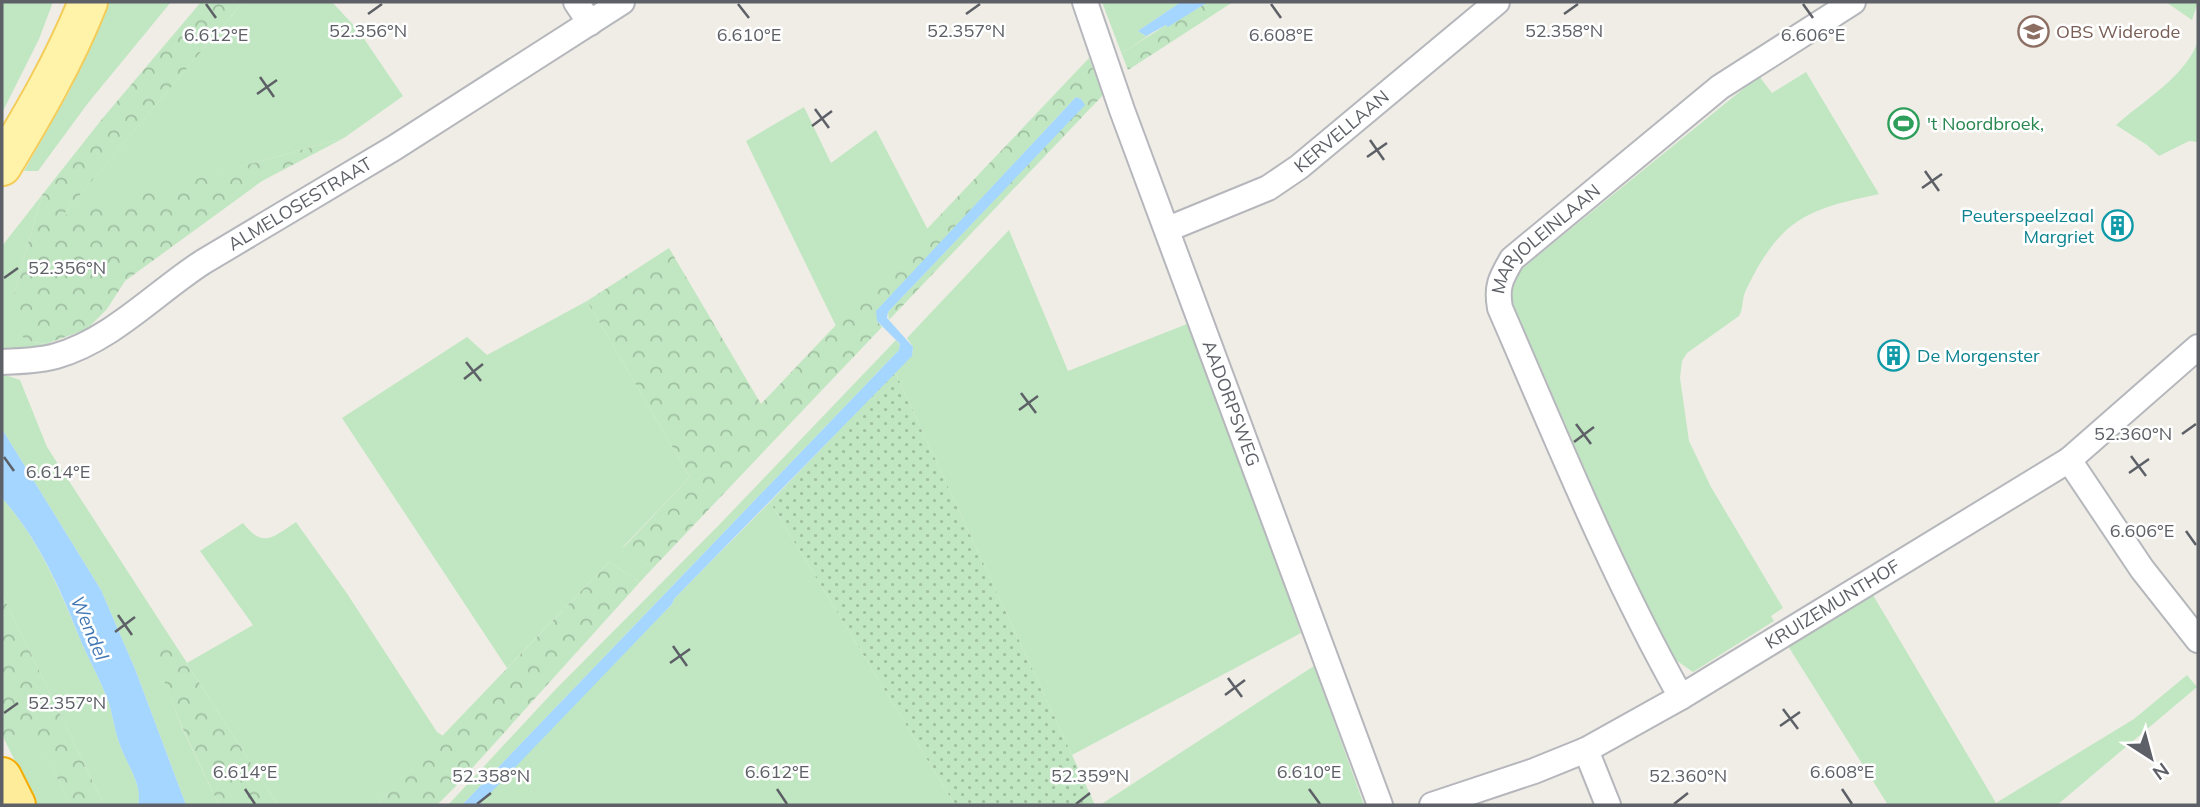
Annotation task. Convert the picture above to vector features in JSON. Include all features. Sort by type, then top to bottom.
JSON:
[{"type":"highway","points":[[2,777],[16,805]]},
{"type":"main road","points":[[2,139],[48,43],[62,2]]},
{"type":"main road","points":[[2,166],[34,115],[74,37],[88,2]]},
{"type":"street","points":[[576,2],[590,23]]},
{"type":"street","name":"ALMELOSESTRAAT","points":[[2,362],[53,358],[80,347],[115,327],[175,279],[394,148],[622,2]]},
{"type":"street","name":"AADORPSWEG","points":[[1085,2],[1114,89],[1380,805]]},
{"type":"street","name":"KERVELLAAN","points":[[1168,229],[1268,188],[1299,167],[1497,2]]},
{"type":"street","name":"MARJOLEINLAAN","points":[[1681,697],[1653,647],[1608,552],[1516,345],[1500,308],[1500,279],[1512,259],[1692,108],[1745,70],[1853,2]]},
{"type":"street","name":"KRUIZEMUNTHOF","points":[[1432,805],[1587,750],[1681,697],[2069,460],[2198,347]]},
{"type":"street","points":[[2069,460],[2142,569],[2198,640]]},
{"type":"street","points":[[1587,750],[1608,805]]},
{"type":"green space","points":[[2,2],[53,2],[39,39],[2,113]]},
{"type":"green space","points":[[109,2],[171,2],[88,103],[38,171],[24,171],[69,92]]},
{"type":"green space","points":[[201,2],[243,2],[62,216],[344,138],[262,181],[125,281],[107,309],[87,329],[46,344],[27,341],[20,334],[14,293],[42,195]]},
{"type":"green space","points":[[243,2],[332,2],[358,30],[403,96],[344,138],[61,217]]},
{"type":"green space","points":[[1102,2],[1181,2],[1138,31],[1146,36],[1155,31],[1121,52]]},
{"type":"green space","points":[[1208,2],[1233,2],[1128,70],[1121,52]]},
{"type":"green space","points":[[2166,2],[2198,2],[2192,20]]},
{"type":"green space","points":[[2198,41],[2198,142],[2189,141],[2159,156],[2116,125],[2174,77],[2192,54]]},
{"type":"green space","points":[[1089,58],[1103,95],[889,320],[888,312],[1084,105],[1081,99],[1076,97],[877,311],[877,321],[882,327],[653,568],[623,548],[690,477],[587,301],[669,248],[761,404]]},
{"type":"green space","points":[[1806,72],[1879,194],[1820,210],[1791,227],[1765,255],[1744,295],[1739,316],[1687,353],[1682,361],[1680,378],[1689,441],[1711,487],[1783,608],[1771,616],[1774,621],[1693,672],[1667,654],[1654,629],[1508,292],[1514,275],[1759,76],[1772,93]]},
{"type":"green space","points":[[804,107],[831,163],[876,130],[928,230],[836,326],[746,141]]},
{"type":"green space","points":[[42,195],[14,293],[27,341],[46,344],[37,353],[2,353],[2,246]]},
{"type":"green space","points":[[1009,230],[1068,371],[1192,322],[1301,633],[1072,755],[895,372],[912,355],[913,347],[907,338]]},
{"type":"green space","points":[[587,301],[690,477],[623,547],[653,568],[640,582],[609,562],[507,668],[342,418],[467,337],[487,355]]},
{"type":"green space","points":[[896,340],[900,345],[899,350],[462,805],[448,805],[554,691],[718,526]]},
{"type":"green space","points":[[895,372],[1095,805],[955,805],[770,502]]},
{"type":"green space","points":[[2,374],[20,380],[47,447],[187,663],[253,625],[200,551],[243,523],[256,536],[268,538],[296,522],[346,592],[437,732],[443,736],[376,805],[278,805],[187,664],[183,666],[155,655],[182,728],[219,805],[186,805],[135,669],[101,590],[2,429]]},
{"type":"green space","points":[[2,498],[27,531],[64,601],[109,703],[120,745],[136,782],[138,805],[104,805],[2,594]]},
{"type":"green space","points":[[770,502],[955,805],[479,805],[674,599]]},
{"type":"green space","points":[[609,562],[640,582],[456,786],[437,805],[376,805]]},
{"type":"green space","points":[[2,594],[104,805],[71,805],[32,728],[4,739]]},
{"type":"green space","points":[[1873,595],[1996,803],[2134,719],[2187,675],[2197,687],[2057,805],[1888,805],[1788,646]]},
{"type":"green space","points":[[167,645],[182,666],[187,664],[278,805],[219,805],[182,727],[154,655]]},
{"type":"green space","points":[[1314,666],[1364,805],[1100,805]]},
{"type":"green space","points":[[32,727],[71,805],[37,805],[4,739]]},
{"type":"water","points":[[1181,2],[1208,2],[1168,27],[1166,25],[1146,36],[1138,31]]},
{"type":"water","points":[[1076,97],[1085,105],[888,312],[887,318],[913,347],[912,356],[674,599],[479,805],[462,805],[899,350],[900,344],[877,321],[876,311]]},
{"type":"water","name":"Wendel","points":[[2,429],[101,590],[135,669],[186,805],[138,805],[136,782],[118,740],[109,703],[65,601],[38,548],[2,498]]},
{"type":"place","name":"OBS Widerode","points":[[2033,32]]},
{"type":"place","name":"'t Noordbroek,","points":[[1904,124]]},
{"type":"place","name":"Peuterspeelzaal Margriet","points":[[2117,226]]},
{"type":"place","name":"De Morgenster","points":[[1894,356]]}]
